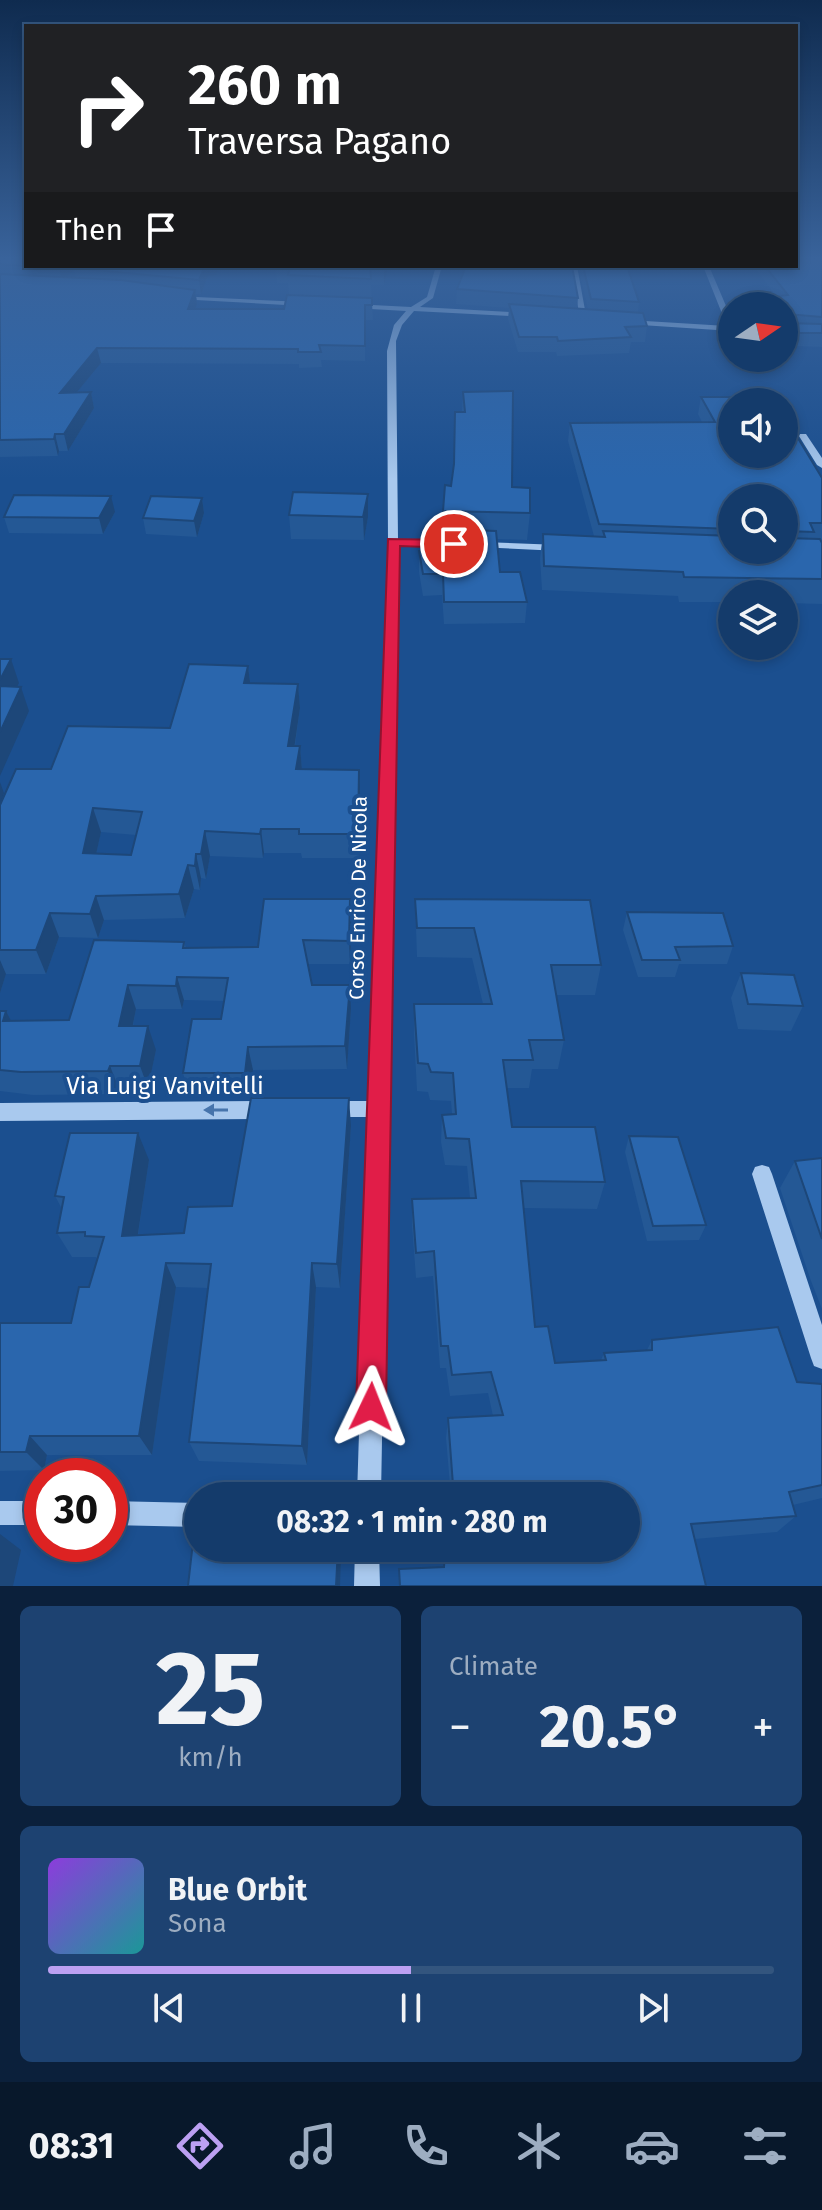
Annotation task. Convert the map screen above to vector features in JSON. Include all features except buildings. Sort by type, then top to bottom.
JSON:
[{"type":"street","name":"Corso Enrico De Nicola","points":[[369,1482],[393,542],[391,351],[394,331]]},
{"type":"street","points":[[803,436],[822,465]]},
{"type":"street","points":[[393,542],[456,544]]},
{"type":"street","points":[[472,545],[568,548]]},
{"type":"street","name":"Via Luigi Vanvitelli","points":[[0,1112],[284,1109]]},
{"type":"street","points":[[315,1109],[378,1109]]},
{"type":"street","points":[[762,1174],[822,1358]]},
{"type":"street","points":[[0,1513],[24,1513]]},
{"type":"street","points":[[128,1513],[184,1514]]},
{"type":"street","points":[[367,1562],[367,1586]]},
{"type":"route","points":[[371,1407],[393,542],[454,544]]}]
